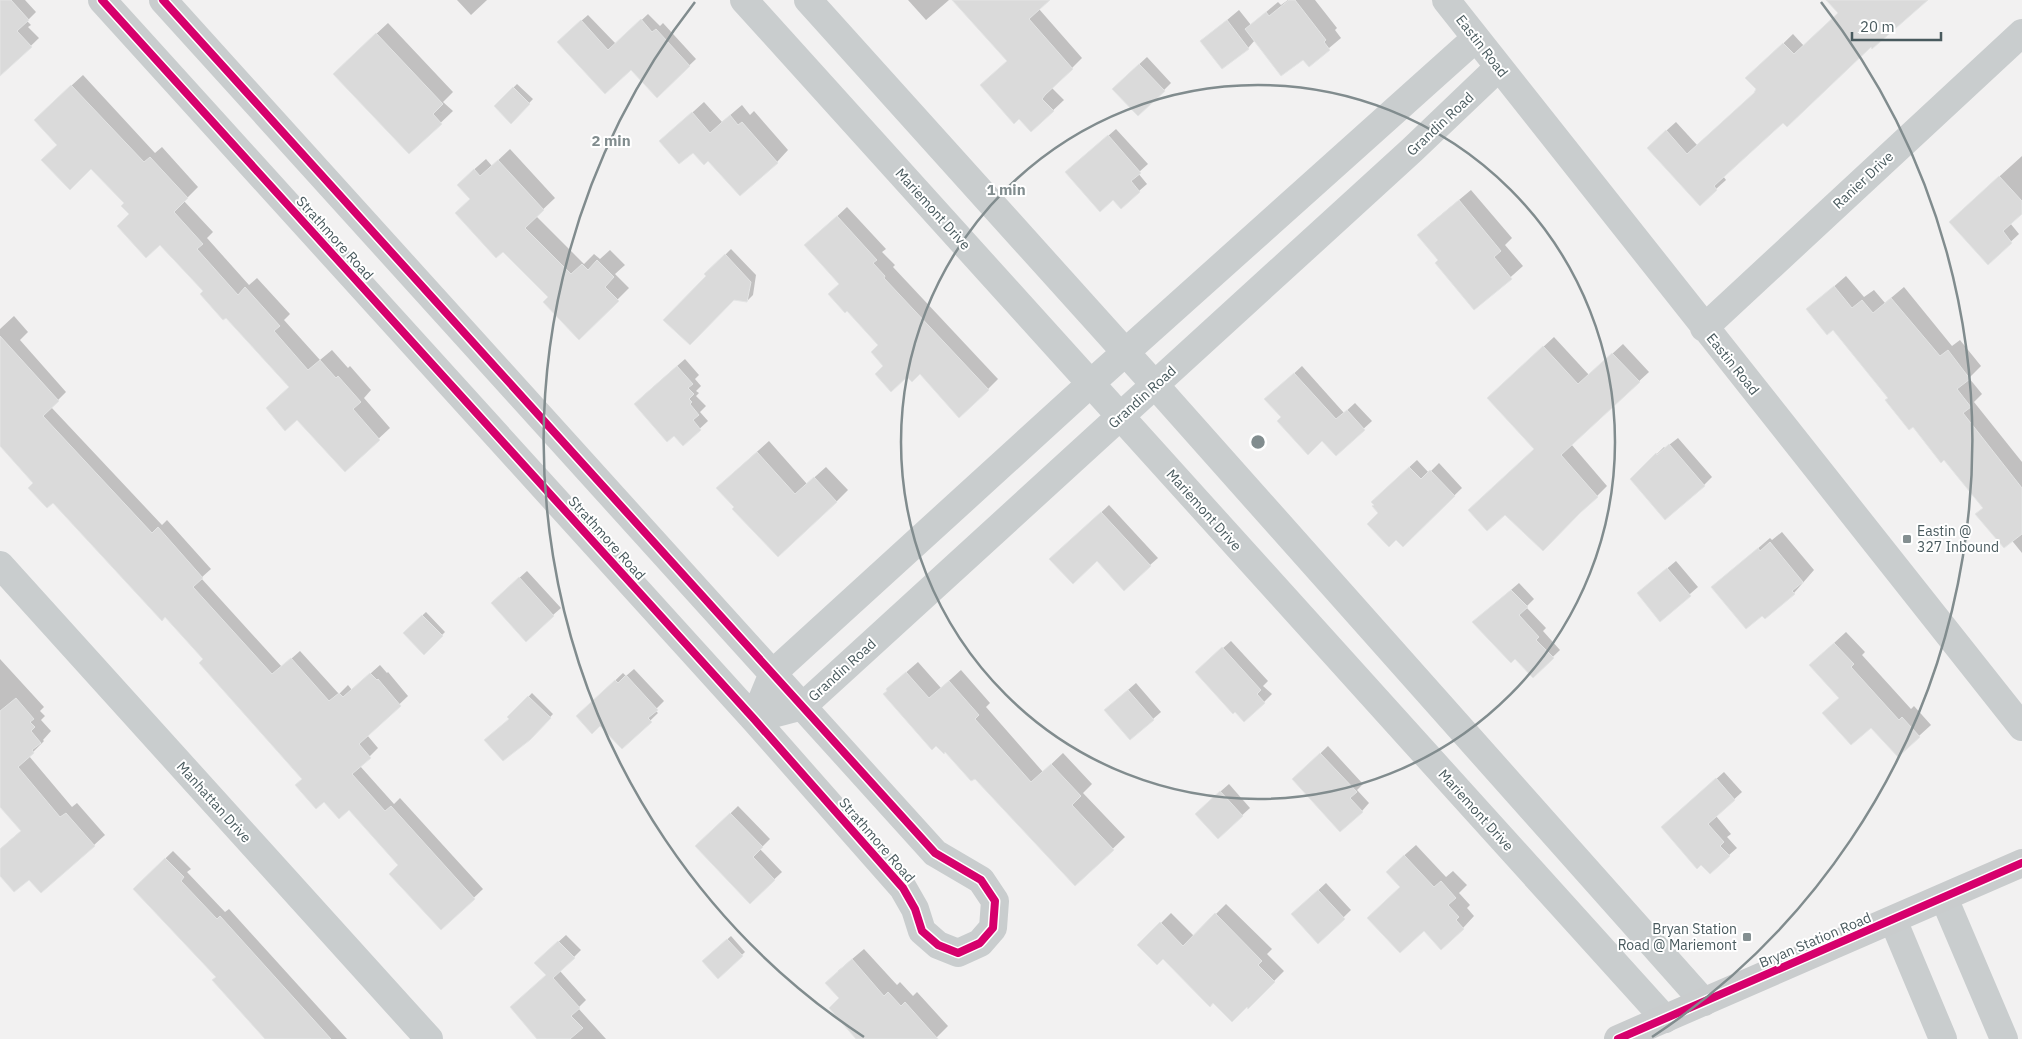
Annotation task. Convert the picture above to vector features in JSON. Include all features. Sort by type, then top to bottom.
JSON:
[{"type":"main road","name":"Bryan Station Road","points":[[1618,1039],[2022,863]]},
{"type":"street","name":"Strathmore Road","points":[[102,0],[754,719],[903,888],[915,909],[922,931],[938,945],[958,953],[980,943],[993,928],[995,901],[981,880],[935,853],[163,0]]},
{"type":"street","name":"Mariemont Drive","points":[[744,0],[1665,1019]]},
{"type":"street","points":[[808,0],[1155,385],[1704,1002]]},
{"type":"street","name":"Eastin Road","points":[[1446,0],[1704,328],[1948,631],[2022,727]]},
{"type":"street","name":"Ranier Drive","points":[[1704,328],[2022,33]]},
{"type":"street","points":[[754,719],[773,673],[1124,352],[1476,38]]},
{"type":"street","name":"Grandin Road","points":[[754,719],[803,706],[1405,157],[1499,67]]},
{"type":"street","name":"Manhattan Drive","points":[[0,565],[429,1039]]},
{"type":"street","points":[[1944,898],[2004,1039]]},
{"type":"street","points":[[1892,920],[1943,1039]]},
{"type":"building","points":[[0,0],[11,0],[29,20],[17,31],[32,47],[0,76]]},
{"type":"building","points":[[952,0],[1050,0],[1029,19],[1073,69],[1042,99],[1054,111],[1031,132],[1019,119],[1014,124],[980,85],[1007,61]]},
{"type":"building","points":[[1289,0],[1295,0],[1326,40],[1324,42],[1330,50],[1309,67],[1303,60],[1281,76],[1245,29],[1266,12],[1269,16]]},
{"type":"building","points":[[1826,0],[1928,0],[1872,49],[1871,47],[1787,127],[1783,123],[1714,186],[1717,190],[1700,206],[1647,148],[1666,130],[1687,154],[1754,93],[1756,89],[1745,78],[1783,43],[1794,54],[1838,13]]},
{"type":"building","points":[[641,19],[652,32],[656,29],[690,66],[657,98],[631,70],[605,94],[557,42],[581,20],[608,50]]},
{"type":"building","points":[[1227,20],[1249,49],[1222,69],[1200,41]]},
{"type":"building","points":[[376,33],[443,104],[433,114],[442,124],[409,154],[333,74]]},
{"type":"building","points":[[1139,64],[1165,91],[1138,116],[1112,89]]},
{"type":"building","points":[[71,85],[144,162],[150,157],[188,198],[174,212],[203,244],[197,249],[238,295],[245,287],[280,326],[274,331],[308,370],[320,360],[336,378],[338,376],[361,402],[353,409],[380,440],[345,472],[297,420],[285,431],[266,408],[289,387],[226,318],[223,320],[200,294],[203,291],[160,245],[146,258],[117,226],[129,214],[121,206],[124,203],[91,169],[70,190],[41,160],[57,145],[34,120]]},
{"type":"building","points":[[513,87],[530,104],[511,124],[494,106]]},
{"type":"building","points":[[692,112],[710,133],[730,115],[738,125],[742,122],[778,163],[740,196],[708,161],[704,165],[693,153],[679,164],[659,141]]},
{"type":"building","points":[[1108,135],[1141,173],[1131,181],[1140,192],[1121,209],[1113,200],[1100,212],[1065,172]]},
{"type":"building","points":[[498,160],[544,210],[525,228],[571,274],[582,264],[588,270],[597,260],[614,277],[605,287],[619,301],[579,340],[543,302],[548,297],[503,252],[496,258],[455,213],[470,199],[457,185],[474,169],[480,176]]},
{"type":"building","points":[[1999,176],[2022,201],[2022,214],[2003,231],[2012,243],[1988,265],[1949,222]]},
{"type":"building","points":[[1459,200],[1501,251],[1494,257],[1512,279],[1474,310],[1435,263],[1438,260],[1417,235]]},
{"type":"building","points":[[837,216],[877,260],[873,263],[885,276],[884,278],[989,390],[959,418],[920,374],[912,382],[907,377],[891,392],[875,374],[883,366],[871,352],[878,345],[847,311],[845,313],[828,294],[839,284],[804,245]]},
{"type":"building","points":[[725,254],[751,282],[747,302],[734,300],[690,345],[663,320],[706,276],[704,274]]},
{"type":"building","points":[[1834,286],[1852,308],[1862,300],[1873,313],[1891,298],[1940,356],[1948,350],[1970,379],[1957,389],[1971,407],[1963,413],[2022,488],[2022,534],[2004,548],[1975,514],[1983,508],[1944,460],[1941,463],[1913,427],[1909,430],[1885,400],[1888,398],[1833,330],[1827,335],[1806,309]]},
{"type":"building","points":[[0,336],[59,401],[43,416],[152,533],[158,527],[203,578],[193,587],[272,674],[291,658],[329,701],[339,693],[343,697],[370,673],[378,679],[401,706],[359,744],[371,758],[352,774],[385,811],[391,806],[475,899],[441,930],[389,874],[398,865],[349,810],[339,819],[324,802],[316,809],[295,785],[302,779],[199,663],[203,659],[165,617],[162,621],[53,503],[47,508],[28,488],[33,483],[0,446]]},
{"type":"building","points":[[1543,346],[1578,384],[1612,353],[1640,382],[1561,455],[1598,497],[1543,551],[1505,515],[1487,531],[1468,510],[1534,449],[1487,398]]},
{"type":"building","points":[[677,366],[693,384],[688,388],[694,394],[689,399],[692,402],[690,404],[699,415],[693,420],[701,430],[683,446],[674,436],[667,442],[634,404]]},
{"type":"building","points":[[1294,373],[1336,419],[1347,410],[1365,430],[1336,456],[1322,441],[1308,455],[1277,421],[1281,417],[1264,399]]},
{"type":"building","points":[[1669,444],[1705,486],[1665,520],[1630,479],[1656,453],[1657,455]]},
{"type":"building","points":[[757,452],[795,494],[814,477],[837,502],[778,557],[732,509],[734,507],[716,488]]},
{"type":"building","points":[[1409,467],[1421,479],[1430,470],[1455,496],[1403,547],[1396,540],[1389,547],[1367,524],[1378,513],[1371,502]]},
{"type":"building","points":[[1101,512],[1151,566],[1124,591],[1097,561],[1073,584],[1049,559]]},
{"type":"building","points":[[1770,542],[1803,582],[1792,591],[1795,594],[1765,619],[1762,616],[1746,629],[1711,587],[1758,548],[1760,551]]},
{"type":"building","points":[[1667,568],[1691,596],[1660,622],[1637,593]]},
{"type":"building","points":[[519,577],[554,616],[526,642],[491,603]]},
{"type":"building","points":[[1511,590],[1528,607],[1519,615],[1539,637],[1536,640],[1554,658],[1533,678],[1515,659],[1511,663],[1472,622]]},
{"type":"building","points":[[422,615],[443,636],[424,655],[403,633]]},
{"type":"building","points":[[1834,643],[1854,664],[1851,667],[1899,720],[1902,717],[1920,737],[1898,757],[1871,728],[1851,745],[1822,713],[1839,698],[1809,665]]},
{"type":"building","points":[[1222,647],[1261,690],[1257,694],[1265,703],[1244,722],[1235,712],[1233,714],[1195,672]]},
{"type":"building","points":[[906,672],[929,698],[949,681],[979,715],[975,719],[1031,782],[1051,764],[1081,796],[1072,805],[1114,850],[1075,886],[975,779],[971,781],[945,752],[944,754],[936,746],[932,750],[883,694],[887,691],[886,689]]},
{"type":"building","points":[[626,675],[658,710],[648,718],[652,722],[622,749],[600,726],[592,734],[576,716],[615,680],[618,683]]},
{"type":"building","points":[[1128,690],[1154,720],[1130,740],[1104,710]]},
{"type":"building","points":[[528,696],[551,718],[530,740],[503,761],[484,740],[509,719],[507,717]]},
{"type":"building","points":[[16,698],[34,719],[30,722],[35,727],[31,731],[41,743],[32,750],[34,753],[18,767],[60,817],[66,813],[95,846],[41,893],[29,880],[14,892],[0,876],[0,849],[21,831],[0,807],[0,711]]},
{"type":"building","points":[[1320,753],[1357,792],[1350,798],[1363,812],[1340,832],[1292,779]]},
{"type":"building","points":[[1716,778],[1735,800],[1708,824],[1724,842],[1720,846],[1730,856],[1710,874],[1701,865],[1697,869],[1661,827]]},
{"type":"building","points":[[1220,791],[1243,816],[1218,839],[1195,814]]},
{"type":"building","points":[[730,813],[763,847],[753,857],[775,880],[750,904],[695,846]]},
{"type":"building","points":[[1404,855],[1434,887],[1441,881],[1456,898],[1448,905],[1459,917],[1456,920],[1464,929],[1441,950],[1424,931],[1400,953],[1367,918],[1400,887],[1386,872]]},
{"type":"building","points":[[165,858],[184,877],[181,881],[217,919],[220,916],[331,1039],[265,1039],[212,980],[216,977],[133,889]]},
{"type":"building","points":[[1318,890],[1345,919],[1318,944],[1291,914]]},
{"type":"building","points":[[1215,913],[1262,961],[1258,965],[1275,982],[1232,1022],[1213,1003],[1210,1007],[1163,959],[1157,965],[1137,945],[1160,922],[1183,946]]},
{"type":"building","points":[[727,939],[743,956],[718,979],[702,961]]},
{"type":"building","points":[[558,941],[575,958],[553,978],[580,1008],[571,1016],[583,1028],[570,1039],[537,1039],[510,1007],[546,975],[534,963]]},
{"type":"building","points":[[852,959],[884,996],[888,992],[901,1006],[905,1002],[938,1039],[856,1039],[829,1008],[839,998],[825,983]]},
{"type":"cycle path","points":[[102,0],[754,719],[903,888],[915,909],[922,931],[938,945],[958,953],[980,943],[993,928],[995,901],[981,880],[935,853],[163,0]]},
{"type":"cycle path","points":[[1618,1039],[2022,863]]},
{"type":"place","name":"Eastin @ 327 Inbound","points":[[1907,539]]},
{"type":"place","name":"Bryan Station Road @ Mariemont","points":[[1747,937]]}]
